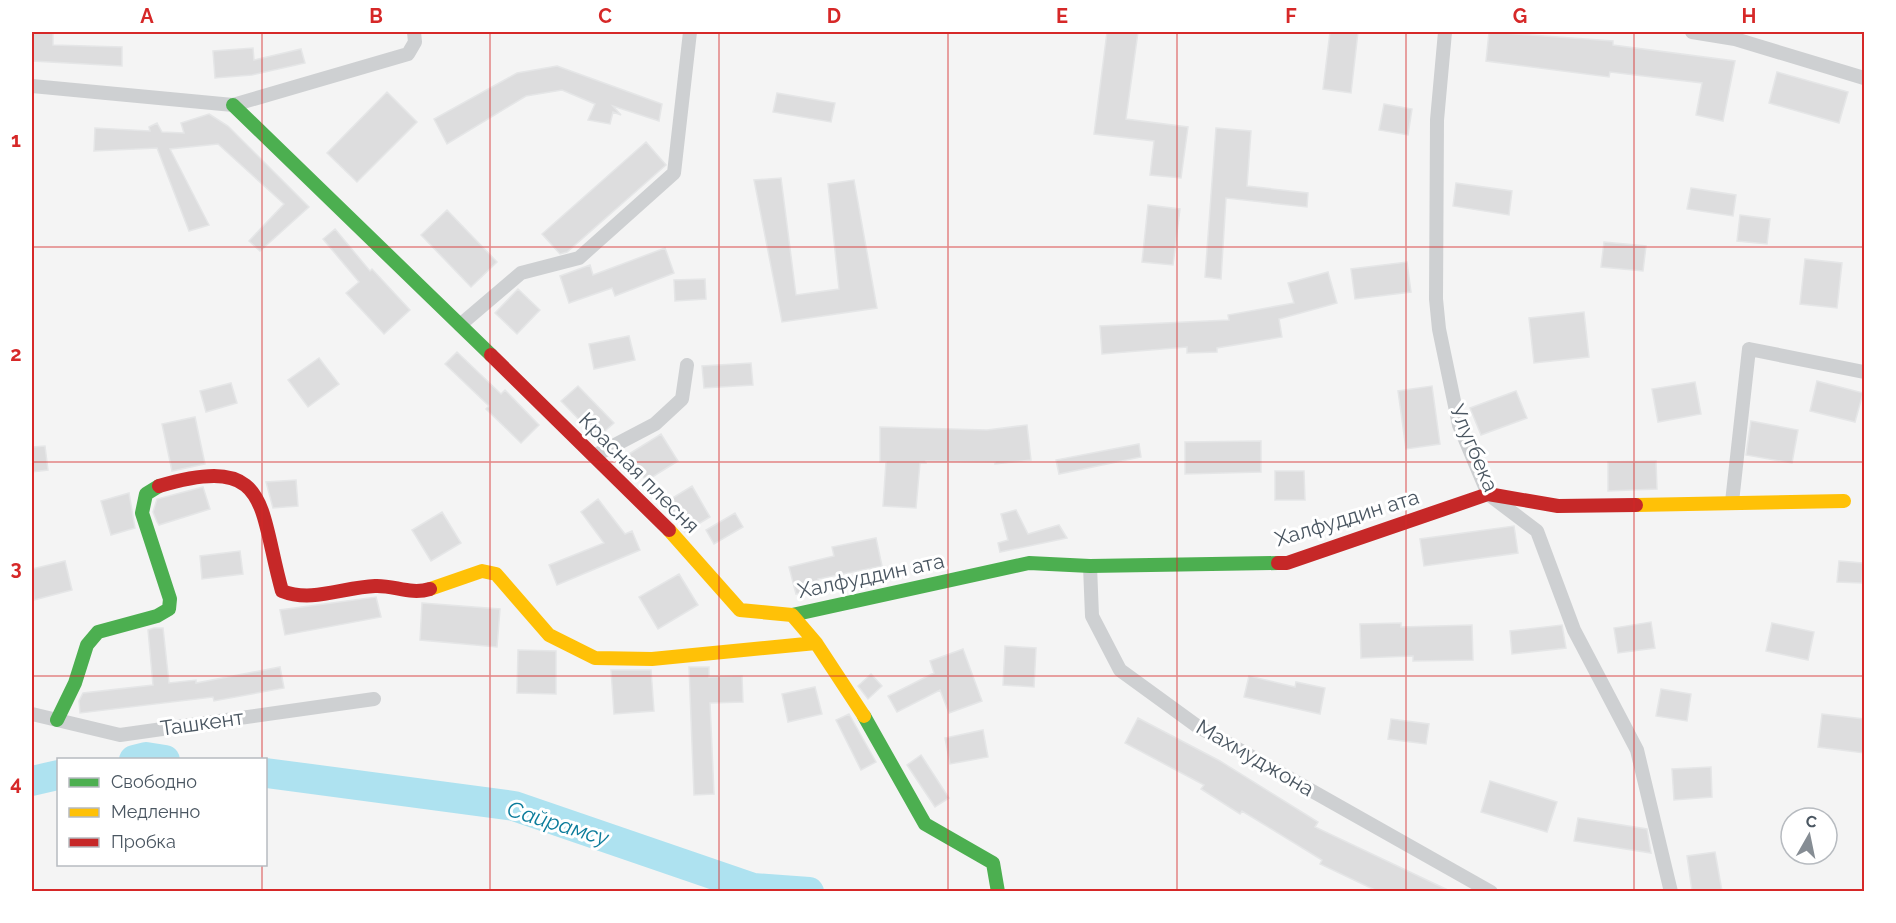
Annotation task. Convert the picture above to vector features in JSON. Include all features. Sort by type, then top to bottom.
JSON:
[{"type":"street","points":[[32,86],[233,105],[408,54],[415,42],[414,32]]},
{"type":"street","points":[[460,326],[521,273],[579,258],[674,172],[690,32]]},
{"type":"street","name":"Улугбека","points":[[1445,32],[1437,120],[1439,329],[1459,425],[1488,494],[1536,531],[1574,630],[1637,750],[1671,891]]},
{"type":"street","points":[[1692,32],[1736,39],[1864,78]]},
{"type":"street","name":"Красная плесня","points":[[233,105],[650,509],[740,610],[792,615]]},
{"type":"street","points":[[1732,502],[1749,349],[1864,372]]},
{"type":"street","points":[[594,456],[655,424],[682,399],[687,365]]},
{"type":"street","points":[[57,720],[75,683],[87,645],[98,632],[157,616],[169,609],[168,590],[142,513],[142,498],[150,489],[184,478],[221,474],[234,476],[246,484],[265,511],[282,591],[292,595],[315,595],[376,586],[417,593],[482,571],[496,574],[517,595],[549,635],[595,658],[652,659],[816,643]]},
{"type":"street","name":"Халфуддин ата","points":[[792,615],[1029,563],[1090,566],[1287,563],[1488,494],[1558,506],[1844,501]]},
{"type":"street","name":"Махмуджона","points":[[1090,566],[1092,616],[1120,670],[1197,726],[1491,891]]},
{"type":"street","points":[[792,615],[816,643],[879,738],[925,824],[993,863],[998,891]]},
{"type":"street","name":"Ташкент","points":[[32,714],[120,735],[374,699]]},
{"type":"building","points":[[32,32],[53,32],[53,45],[122,47],[122,66],[32,61]]},
{"type":"building","points":[[1107,32],[1138,32],[1126,119],[1188,127],[1181,178],[1150,175],[1154,141],[1094,134]]},
{"type":"building","points":[[1330,32],[1358,32],[1351,93],[1323,89]]},
{"type":"building","points":[[1489,32],[1613,41],[1613,45],[1735,61],[1723,121],[1696,115],[1702,83],[1610,72],[1609,77],[1486,61]]},
{"type":"building","points":[[253,48],[254,60],[301,49],[305,63],[252,75],[215,78],[213,51]]},
{"type":"building","points":[[557,66],[662,104],[659,121],[613,106],[621,115],[613,112],[610,124],[588,120],[595,104],[562,90],[526,96],[447,144],[434,119],[517,73]]},
{"type":"building","points":[[1777,72],[1848,92],[1839,123],[1769,103]]},
{"type":"building","points":[[387,92],[417,122],[357,182],[327,153]]},
{"type":"building","points":[[777,93],[835,103],[831,122],[773,112]]},
{"type":"building","points":[[1384,104],[1412,109],[1408,135],[1379,130]]},
{"type":"building","points":[[209,114],[228,126],[309,207],[260,251],[249,241],[284,204],[218,144],[170,149],[209,225],[189,231],[157,148],[94,151],[95,128],[150,131],[149,127],[157,123],[162,132],[184,133],[181,123]]},
{"type":"building","points":[[1216,128],[1251,131],[1247,186],[1308,193],[1307,207],[1226,198],[1221,279],[1205,277]]},
{"type":"building","points":[[646,142],[666,165],[567,252],[560,254],[542,234]]},
{"type":"building","points":[[781,178],[796,295],[839,289],[828,184],[854,180],[877,308],[782,322],[754,180]]},
{"type":"building","points":[[1456,183],[1512,191],[1509,215],[1453,206]]},
{"type":"building","points":[[1691,188],[1736,195],[1733,216],[1687,209]]},
{"type":"building","points":[[1148,205],[1180,209],[1173,265],[1142,262]]},
{"type":"building","points":[[447,210],[497,262],[471,287],[421,235]]},
{"type":"building","points":[[1740,215],[1770,219],[1767,244],[1737,241]]},
{"type":"building","points":[[335,229],[370,271],[372,269],[410,310],[384,334],[346,293],[359,282],[323,239]]},
{"type":"building","points":[[1604,242],[1646,246],[1643,271],[1601,267]]},
{"type":"building","points":[[665,248],[674,273],[615,296],[612,288],[569,303],[560,276],[590,265],[593,275]]},
{"type":"building","points":[[1805,259],[1842,263],[1837,308],[1800,304]]},
{"type":"building","points":[[1407,262],[1411,292],[1355,299],[1351,269]]},
{"type":"building","points":[[1328,272],[1337,303],[1279,319],[1282,337],[1217,348],[1217,352],[1187,353],[1187,347],[1102,354],[1100,326],[1229,320],[1228,315],[1294,303],[1288,283]]},
{"type":"building","points":[[705,279],[706,299],[675,301],[674,280]]},
{"type":"building","points":[[518,289],[540,310],[517,334],[495,313]]},
{"type":"building","points":[[1584,312],[1589,357],[1534,363],[1529,318]]},
{"type":"building","points":[[629,336],[635,360],[594,369],[589,344]]},
{"type":"building","points":[[457,352],[501,394],[505,390],[539,425],[521,443],[486,409],[489,406],[445,364]]},
{"type":"building","points":[[319,358],[339,384],[308,407],[288,380]]},
{"type":"building","points":[[751,363],[753,385],[704,388],[702,366]]},
{"type":"building","points":[[1817,381],[1863,393],[1855,422],[1810,411]]},
{"type":"building","points":[[1695,382],[1701,414],[1658,422],[1652,389]]},
{"type":"building","points":[[231,383],[237,403],[206,412],[200,391]]},
{"type":"building","points":[[578,386],[614,423],[597,438],[561,401]]},
{"type":"building","points":[[1432,386],[1440,444],[1406,449],[1398,391]]},
{"type":"building","points":[[1516,391],[1527,418],[1481,435],[1470,408]]},
{"type":"building","points":[[195,417],[205,464],[172,471],[162,424]]},
{"type":"building","points":[[1751,421],[1798,430],[1792,463],[1746,455]]},
{"type":"building","points":[[1027,425],[1031,460],[995,464],[995,462],[926,461],[926,463],[920,463],[916,508],[883,506],[886,462],[880,462],[880,427],[987,430]]},
{"type":"building","points":[[661,434],[678,461],[646,481],[629,454]]},
{"type":"building","points":[[1261,441],[1261,472],[1185,474],[1185,442]]},
{"type":"building","points":[[1139,444],[1141,457],[1059,474],[1056,460]]},
{"type":"building","points":[[45,446],[48,470],[32,472],[32,447]]},
{"type":"building","points":[[1656,461],[1657,489],[1608,491],[1608,462]]},
{"type":"building","points":[[1275,471],[1304,471],[1305,500],[1275,500]]},
{"type":"building","points":[[296,480],[298,506],[273,508],[266,482]]},
{"type":"building","points":[[692,486],[710,517],[685,532],[666,502]]},
{"type":"building","points":[[203,487],[210,509],[159,525],[153,512],[157,499]]},
{"type":"building","points":[[129,493],[135,528],[111,535],[101,501]]},
{"type":"building","points":[[598,499],[625,534],[632,531],[640,550],[557,585],[549,565],[604,543],[581,512]]},
{"type":"building","points":[[1016,510],[1028,534],[1059,525],[1067,538],[1000,552],[998,543],[1008,540],[1001,514]]},
{"type":"building","points":[[442,512],[461,543],[431,561],[412,530]]},
{"type":"building","points":[[735,513],[743,527],[714,544],[706,530]]},
{"type":"building","points":[[1514,526],[1518,553],[1424,566],[1420,539]]},
{"type":"building","points":[[876,538],[882,566],[818,579],[820,588],[796,594],[789,567],[834,556],[832,547]]},
{"type":"building","points":[[240,551],[243,574],[202,579],[200,556]]},
{"type":"building","points":[[65,561],[72,590],[34,600],[32,569]]},
{"type":"building","points":[[1839,561],[1863,563],[1862,583],[1837,582]]},
{"type":"building","points":[[679,574],[698,605],[658,629],[639,597]]},
{"type":"building","points":[[376,597],[381,617],[285,635],[280,610]]},
{"type":"building","points":[[422,603],[500,609],[497,647],[420,640]]},
{"type":"building","points":[[1651,622],[1655,648],[1618,653],[1614,628]]},
{"type":"building","points":[[1401,623],[1401,627],[1472,625],[1473,660],[1413,661],[1413,656],[1361,658],[1360,624]]},
{"type":"building","points":[[1772,623],[1814,632],[1808,660],[1766,651]]},
{"type":"building","points":[[1562,625],[1566,648],[1512,654],[1510,631]]},
{"type":"building","points":[[163,628],[169,683],[196,680],[196,683],[280,667],[284,688],[214,701],[213,697],[80,713],[79,701],[83,693],[153,685],[148,630]]},
{"type":"building","points":[[1005,646],[1036,648],[1034,687],[1003,685]]},
{"type":"building","points":[[963,649],[982,701],[949,713],[940,690],[897,712],[888,696],[934,673],[930,661]]},
{"type":"building","points":[[518,650],[556,651],[556,694],[517,693]]},
{"type":"building","points":[[689,667],[709,667],[709,677],[742,676],[743,702],[710,703],[714,794],[694,795]]},
{"type":"building","points":[[611,670],[651,670],[654,711],[614,714]]},
{"type":"building","points":[[871,674],[882,686],[868,699],[858,686]]},
{"type":"building","points":[[1249,676],[1295,687],[1296,682],[1325,688],[1320,714],[1244,697]]},
{"type":"building","points":[[815,687],[822,714],[788,722],[782,694]]},
{"type":"building","points":[[1661,689],[1691,694],[1687,721],[1656,716]]},
{"type":"building","points":[[849,714],[876,762],[861,770],[836,720]]},
{"type":"building","points":[[1822,714],[1864,719],[1864,753],[1818,747]]},
{"type":"building","points":[[1138,718],[1220,761],[1318,822],[1315,827],[1450,891],[1377,891],[1320,864],[1322,860],[1242,811],[1240,814],[1201,789],[1204,785],[1125,743]]},
{"type":"building","points":[[1391,719],[1429,724],[1426,744],[1388,739]]},
{"type":"building","points":[[983,730],[988,757],[950,764],[945,738]]},
{"type":"building","points":[[921,755],[949,798],[935,807],[907,765]]},
{"type":"building","points":[[1711,767],[1712,797],[1674,800],[1672,769]]},
{"type":"building","points":[[1490,781],[1557,802],[1547,832],[1481,812]]},
{"type":"building","points":[[1578,818],[1647,829],[1651,853],[1574,841]]},
{"type":"building","points":[[1715,852],[1722,891],[1692,891],[1687,856]]},
{"type":"waterway","name":"Сайрамсу","points":[[142,758],[152,758]]},
{"type":"waterway","name":"Сайрамсу","points":[[267,773],[514,806],[753,888],[809,892]]},
{"type":"waterway","name":"Сайрамсу","points":[[32,781],[57,775]]},
{"type":"traffic: fast","points":[[233,105],[491,355]]},
{"type":"traffic: fast","points":[[57,720],[75,683],[87,645],[98,632],[157,616],[169,609],[170,599],[142,513],[146,494],[159,486]]},
{"type":"traffic: fast","points":[[792,615],[1029,563],[1090,566],[1278,563]]},
{"type":"traffic: fast","points":[[864,716],[925,824],[993,863],[998,892]]},
{"type":"traffic: slow","points":[[1636,505],[1844,501]]},
{"type":"traffic: slow","points":[[669,530],[740,610],[792,615],[816,643],[864,716]]},
{"type":"traffic: slow","points":[[430,589],[482,571],[496,574],[549,635],[595,658],[652,659],[816,643]]},
{"type":"traffic: jam","points":[[491,355],[669,530]]},
{"type":"traffic: jam","points":[[159,486],[195,478],[222,476],[241,482],[254,494],[262,511],[282,591],[316,595],[375,586],[416,591],[430,589]]},
{"type":"traffic: jam","points":[[1278,563],[1287,563],[1488,494],[1558,506],[1636,505]]}]
